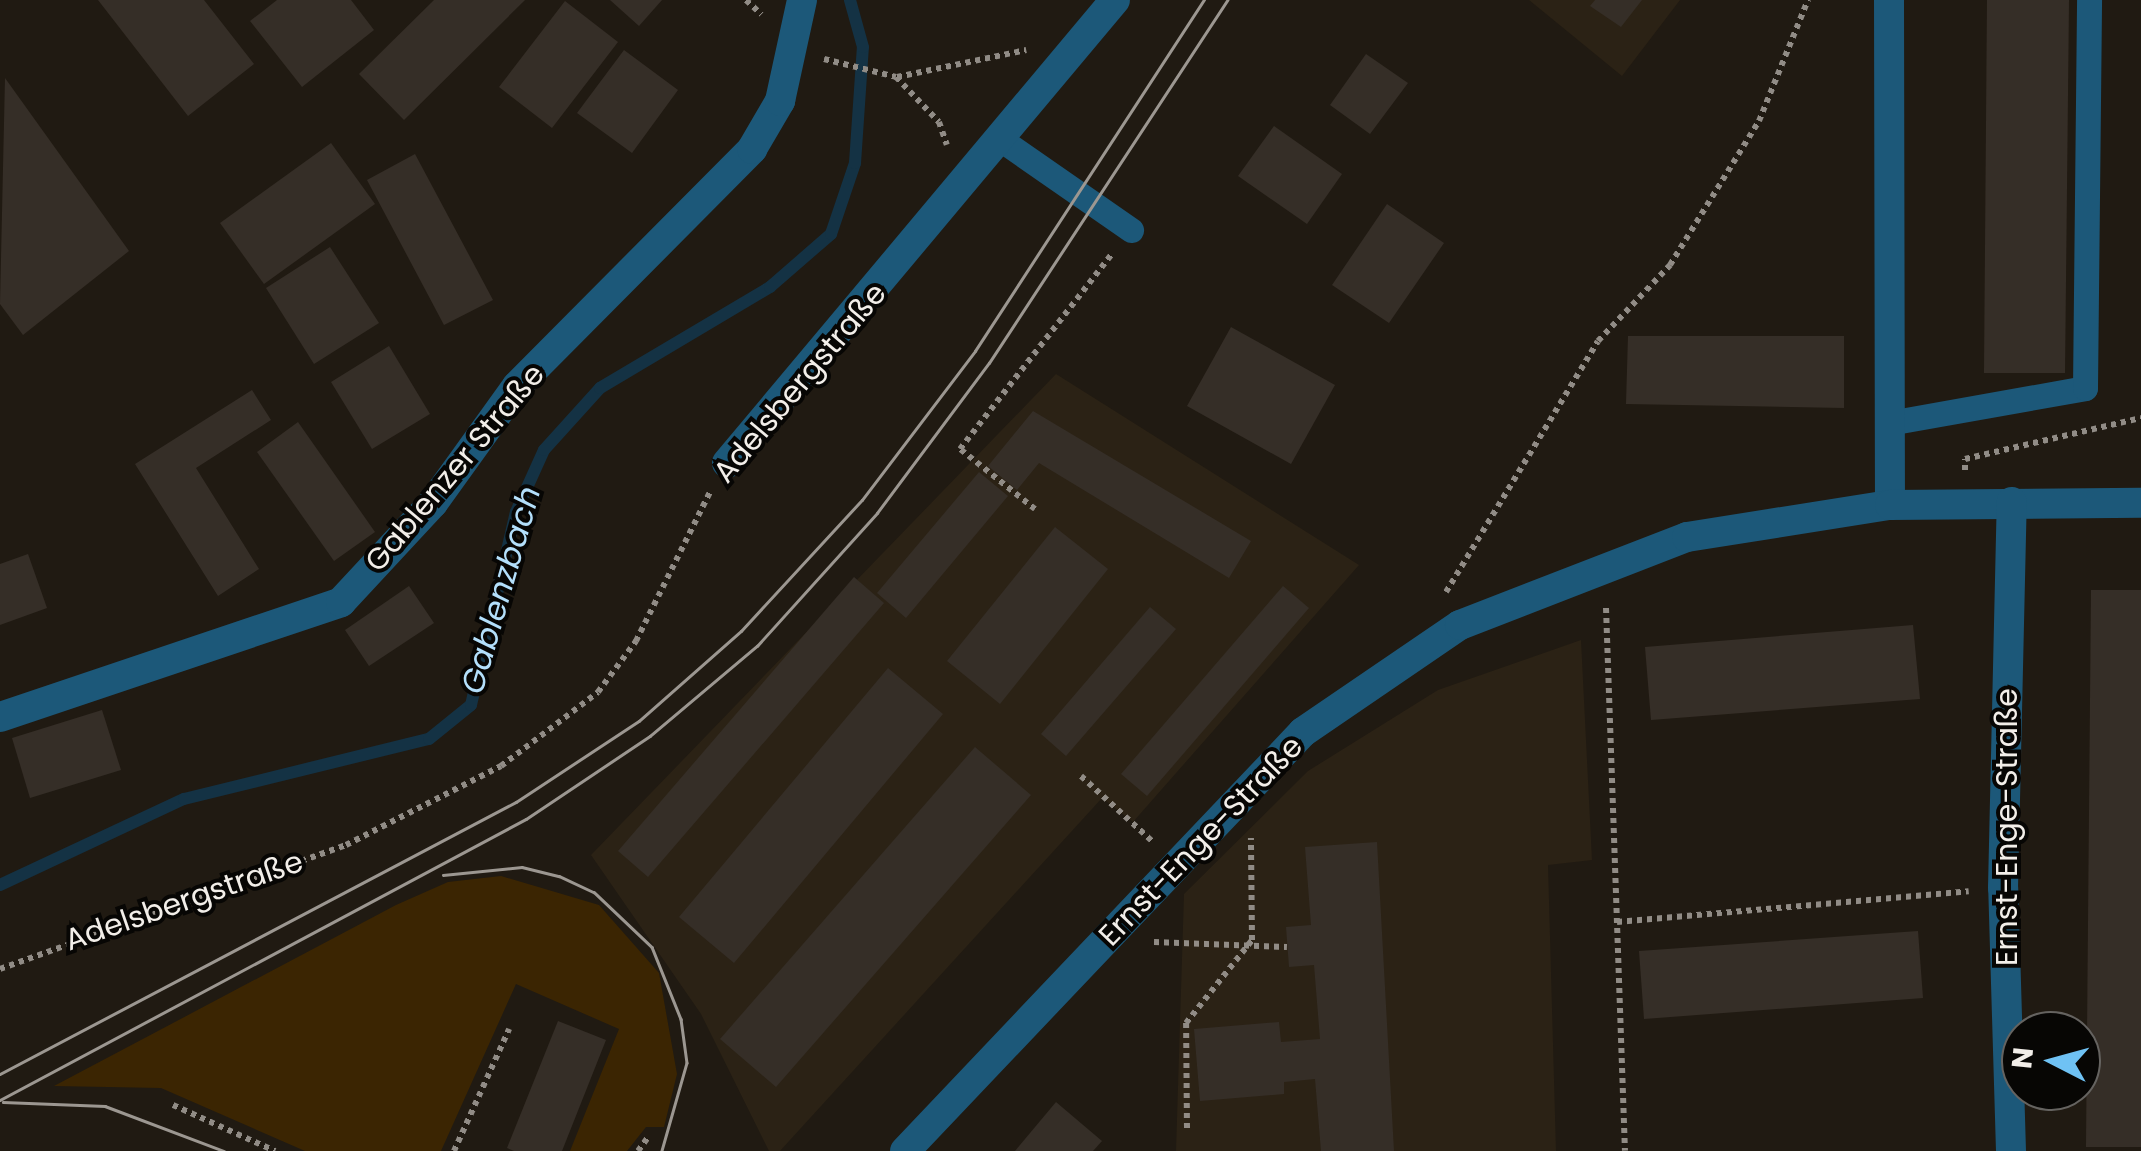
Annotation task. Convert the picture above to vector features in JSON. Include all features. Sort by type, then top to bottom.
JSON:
[{"type":"street","name":"Gablenzer Straße","points":[[0,717],[342,602],[433,503],[517,386],[752,150],[780,102],[802,0]]},
{"type":"street","name":"Adelsbergstraße","points":[[727,462],[1003,141],[1115,0]]},
{"type":"street","points":[[1889,0],[1890,505]]},
{"type":"street","name":"Ernst-Enge-Straße","points":[[906,1151],[1303,732],[1460,625],[1687,537],[1890,505],[1965,501],[2141,504]]},
{"type":"street","name":"Ernst-Enge-Straße","points":[[2011,1151],[2003,888],[2012,502]]},
{"type":"lane","points":[[1890,423],[2085,388],[2089,0]]},
{"type":"lane","points":[[1003,141],[1131,230]]},
{"type":"path","points":[[1460,625],[1443,584],[1598,341],[1670,265],[1759,121],[1808,0]]},
{"type":"path","points":[[896,77],[980,54],[1078,44]]},
{"type":"path","points":[[838,66],[884,70],[896,77],[939,122],[951,155],[945,210]]},
{"type":"path","points":[[1035,509],[960,450],[1131,230]]},
{"type":"path","points":[[1965,501],[1966,459],[2141,418]]},
{"type":"path","name":"Adelsbergstraße","points":[[0,969],[346,845],[501,766],[598,692],[627,654],[727,462]]},
{"type":"path","points":[[1604,571],[1625,1151]]},
{"type":"path","points":[[1081,776],[1177,864]]},
{"type":"path","points":[[1188,1128],[1186,1023],[1252,940],[1251,787]]},
{"type":"path","points":[[1617,922],[2003,888]]},
{"type":"path","points":[[1103,943],[1252,940],[1287,947]]},
{"type":"path","points":[[454,1151],[509,1028]]},
{"type":"path","points":[[172,1106],[275,1151]]},
{"type":"path","points":[[638,1151],[649,1136]]},
{"type":"shaded area","points":[[1529,0],[1680,0],[1622,76]]},
{"type":"shaded area","points":[[1056,374],[1359,565],[1133,822],[1102,798],[780,1151],[769,1151],[701,1014],[591,855]]},
{"type":"shaded area","points":[[1581,640],[1592,860],[1548,865],[1556,1151],[1176,1151],[1184,894],[1308,771],[1438,690]]},
{"type":"shaded area","points":[[501,876],[599,905],[659,973],[677,1074],[664,1127],[646,1127],[627,1151],[570,1151],[619,1029],[516,984],[441,1151],[305,1151],[161,1088],[54,1086],[396,905],[448,882]]},
{"type":"building","points":[[98,0],[204,0],[254,64],[188,116]]},
{"type":"building","points":[[277,0],[351,0],[374,30],[302,87],[250,21]]},
{"type":"building","points":[[434,0],[525,0],[404,120],[359,74]]},
{"type":"building","points":[[610,0],[662,0],[639,26]]},
{"type":"building","points":[[1595,0],[1642,0],[1621,27],[1590,6]]},
{"type":"building","points":[[1987,0],[2069,0],[2065,373],[1984,373]]},
{"type":"building","points":[[565,1],[618,42],[552,128],[499,87]]},
{"type":"building","points":[[624,50],[678,90],[632,153],[577,113]]},
{"type":"building","points":[[1366,54],[1408,83],[1370,134],[1330,105]]},
{"type":"building","points":[[5,78],[129,251],[23,335],[0,304]]},
{"type":"building","points":[[1274,126],[1342,174],[1307,224],[1238,176]]},
{"type":"building","points":[[331,143],[375,204],[264,284],[220,223]]},
{"type":"building","points":[[415,154],[493,300],[444,325],[367,180]]},
{"type":"building","points":[[1387,204],[1444,243],[1389,323],[1332,285]]},
{"type":"building","points":[[330,247],[379,323],[314,364],[266,288]]},
{"type":"building","points":[[1231,327],[1335,385],[1291,464],[1187,406]]},
{"type":"building","points":[[1628,336],[1844,336],[1844,408],[1626,404]]},
{"type":"building","points":[[389,346],[430,414],[372,449],[331,382]]},
{"type":"building","points":[[252,390],[271,420],[196,468],[259,569],[218,596],[135,464]]},
{"type":"building","points":[[1033,411],[1251,541],[1229,578],[1039,463],[1017,490],[988,466]]},
{"type":"building","points":[[298,422],[375,532],[334,561],[257,452]]},
{"type":"building","points":[[979,472],[1008,496],[906,618],[877,593]]},
{"type":"building","points":[[1055,527],[1108,569],[1000,704],[947,661]]},
{"type":"building","points":[[28,554],[47,608],[0,625],[0,564]]},
{"type":"building","points":[[854,577],[884,603],[648,877],[618,851]]},
{"type":"building","points":[[409,586],[434,623],[369,666],[345,630]]},
{"type":"building","points":[[1283,586],[1309,608],[1147,796],[1121,774]]},
{"type":"building","points":[[2091,590],[2141,590],[2141,1147],[2086,1147],[2086,1111],[2101,1111],[2101,1011],[2087,1011]]},
{"type":"building","points":[[1150,607],[1176,629],[1066,756],[1041,734]]},
{"type":"building","points":[[1913,625],[1920,699],[1651,720],[1645,647]]},
{"type":"building","points":[[888,668],[943,714],[734,963],[679,917]]},
{"type":"building","points":[[102,710],[121,770],[30,798],[12,738]]},
{"type":"building","points":[[975,747],[1031,795],[776,1087],[720,1039]]},
{"type":"building","points":[[1377,842],[1394,1151],[1321,1151],[1315,1079],[1284,1082],[1284,1094],[1200,1101],[1194,1029],[1279,1022],[1281,1042],[1320,1039],[1314,965],[1289,967],[1286,927],[1311,925],[1305,847]]},
{"type":"building","points":[[1918,931],[1923,998],[1644,1019],[1639,951]]},
{"type":"building","points":[[558,1021],[606,1040],[562,1151],[514,1151],[507,1148]]},
{"type":"building","points":[[1056,1102],[1102,1141],[1093,1151],[1015,1151]]},
{"type":"waterway","name":"Gablenzbach","points":[[0,885],[184,799],[429,739],[471,705],[516,512],[544,450],[600,388],[770,287],[831,234],[855,163],[863,47],[850,0]]},
{"type":"tram line","points":[[0,1074],[516,802],[639,721],[741,631],[862,500],[975,351],[1204,0]]},
{"type":"tram line","points":[[0,1100],[526,819],[650,736],[757,646],[877,513],[989,363],[1227,0]]},
{"type":"tram line","points":[[443,875],[522,867],[559,876],[594,892],[652,947],[681,1019],[687,1063],[662,1151]]},
{"type":"tram line","points":[[3,1102],[105,1106],[224,1151]]}]
